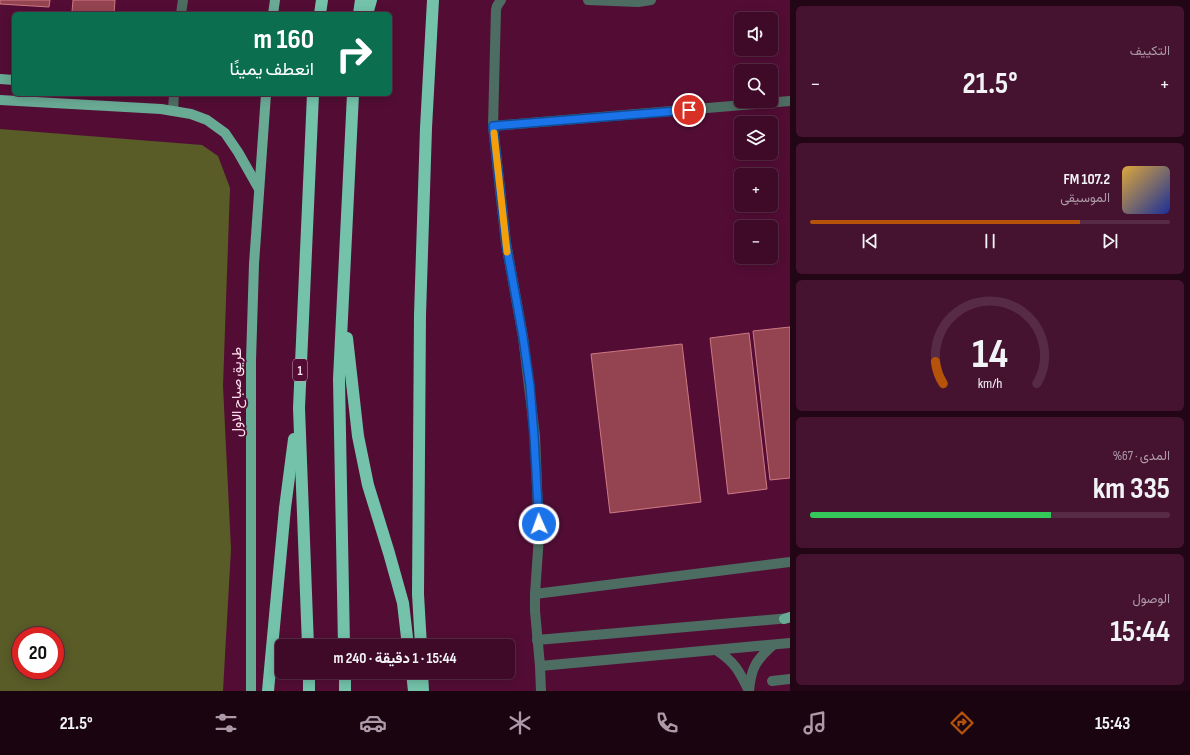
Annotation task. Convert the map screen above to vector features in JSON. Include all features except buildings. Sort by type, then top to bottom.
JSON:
[{"type":"highway","points":[[314,0],[314,12]]},
{"type":"highway","points":[[320,12],[322,0]]},
{"type":"highway","points":[[359,12],[361,0]]},
{"type":"highway","points":[[368,12],[371,0]]},
{"type":"highway","points":[[421,639],[418,594],[420,315],[426,128],[433,0]]},
{"type":"highway","name":"1","points":[[308,639],[299,408],[313,96]]},
{"type":"highway","points":[[344,639],[339,379],[353,96]]},
{"type":"highway","points":[[343,306],[358,436],[368,485],[389,553],[402,603],[407,639]]},
{"type":"highway","points":[[268,691],[285,508],[299,408]]},
{"type":"highway","points":[[309,679],[309,691]]},
{"type":"highway","points":[[345,679],[345,691]]},
{"type":"highway","points":[[413,679],[414,691]]},
{"type":"highway","points":[[422,679],[423,691]]},
{"type":"main road","points":[[273,12],[275,0]]},
{"type":"main road","points":[[0,80],[12,80]]},
{"type":"main road","name":"طريق صباح الاول","points":[[251,691],[251,360],[259,189],[266,96]]},
{"type":"main road","points":[[0,100],[154,109],[191,114],[207,120],[225,133],[238,152],[259,189]]},
{"type":"street","points":[[182,12],[183,0]]},
{"type":"street","points":[[501,0],[496,10],[493,126],[506,243],[523,337],[534,436],[539,536],[534,594],[541,691]]},
{"type":"street","points":[[588,0],[638,2],[652,0]]},
{"type":"street","points":[[173,111],[174,96]]},
{"type":"street","points":[[493,126],[790,101]]},
{"type":"street","points":[[534,594],[790,562]]},
{"type":"street","points":[[537,640],[788,618]]},
{"type":"street","points":[[540,666],[790,643]]},
{"type":"street","points":[[749,691],[751,677],[756,663],[773,645]]},
{"type":"street","points":[[716,650],[729,658],[737,667],[749,691]]},
{"type":"street","points":[[772,681],[790,679]]},
{"type":"green space","points":[[0,129],[202,145],[218,156],[230,188],[223,386],[231,549],[223,691],[0,691]]},
{"type":"slow traffic","points":[[494,133],[507,252]]},
{"type":"route","points":[[539,524],[538,486],[530,386],[523,337],[506,243],[493,126],[689,110]]}]
